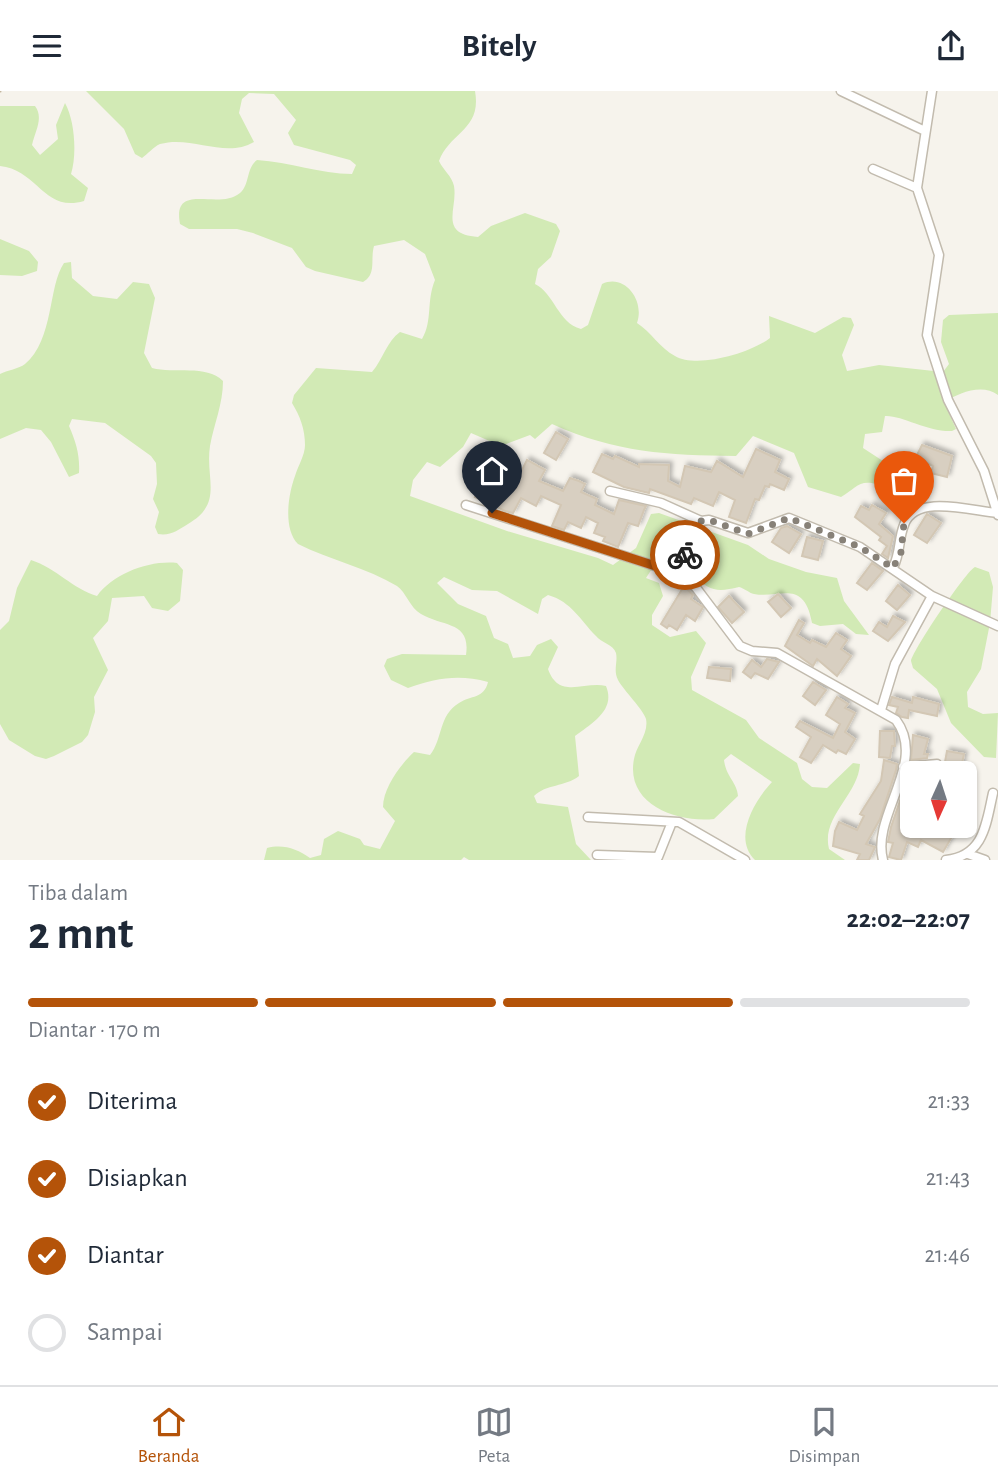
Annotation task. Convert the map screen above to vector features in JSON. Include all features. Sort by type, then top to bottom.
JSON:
[{"type":"street","points":[[842,91],[925,131]]},
{"type":"street","points":[[893,568],[901,552],[904,523],[917,510],[931,507],[998,514],[984,471],[948,400],[927,335],[939,255],[916,188],[932,91]]},
{"type":"street","points":[[873,169],[916,188]]},
{"type":"street","points":[[610,491],[661,503],[701,521],[709,520],[748,534],[757,533],[783,518],[794,519],[860,547],[932,596],[998,626]]},
{"type":"street","points":[[466,505],[677,573],[702,595],[740,646],[752,652],[777,653],[881,710],[900,725],[903,761]]},
{"type":"street","points":[[677,573],[701,521]]},
{"type":"street","points":[[881,710],[895,664],[932,596]]},
{"type":"street","points":[[883,860],[882,835],[900,777]]},
{"type":"street","points":[[946,860],[968,854],[977,847],[993,793]]},
{"type":"street","points":[[588,817],[685,824],[745,860]]},
{"type":"street","points":[[597,855],[643,859],[660,856],[672,822]]},
{"type":"street","points":[[968,854],[985,860]]},
{"type":"green space","points":[[86,91],[475,91],[476,104],[470,123],[450,143],[439,161],[454,186],[454,226],[466,235],[478,237],[491,226],[525,213],[556,224],[560,231],[551,257],[538,269],[535,284],[547,294],[567,321],[581,329],[588,325],[602,284],[618,282],[636,298],[639,315],[637,323],[670,353],[685,360],[710,360],[737,354],[761,344],[770,338],[769,316],[815,333],[843,317],[851,318],[854,325],[842,355],[847,371],[879,365],[943,372],[949,364],[941,342],[943,320],[949,315],[998,313],[998,395],[992,391],[978,390],[963,393],[944,402],[956,429],[952,431],[933,429],[885,416],[882,432],[865,434],[863,448],[923,487],[927,494],[912,504],[889,505],[882,499],[876,484],[870,483],[857,486],[841,497],[808,487],[794,453],[753,436],[736,456],[687,455],[620,447],[552,424],[535,439],[530,435],[501,446],[471,433],[463,447],[440,467],[427,462],[413,480],[410,496],[613,565],[636,548],[651,514],[659,513],[748,545],[769,559],[806,572],[837,578],[844,601],[869,635],[856,634],[843,624],[820,626],[812,623],[808,609],[797,595],[754,594],[739,587],[726,590],[709,588],[695,575],[699,552],[686,543],[670,541],[646,578],[659,583],[663,596],[652,615],[652,625],[670,637],[696,631],[706,643],[691,677],[692,690],[746,720],[759,738],[797,763],[802,779],[812,787],[827,788],[853,763],[860,764],[853,786],[830,826],[828,837],[829,849],[845,860],[755,860],[748,851],[746,841],[748,819],[772,782],[731,754],[724,760],[738,796],[714,819],[685,818],[657,808],[638,788],[633,775],[635,754],[646,730],[646,719],[618,680],[616,653],[612,648],[598,638],[570,607],[556,598],[548,595],[542,599],[538,614],[497,591],[472,590],[444,577],[437,583],[458,604],[486,616],[494,638],[508,644],[513,658],[530,656],[537,645],[551,639],[558,647],[548,669],[559,684],[565,687],[606,686],[608,702],[605,709],[595,721],[575,736],[579,776],[544,789],[534,796],[537,803],[568,807],[576,844],[591,860],[469,860],[464,857],[461,860],[264,860],[267,848],[273,847],[290,848],[310,858],[321,855],[324,839],[338,831],[360,839],[364,845],[380,849],[395,821],[383,807],[386,792],[394,777],[414,752],[430,755],[447,714],[459,703],[480,694],[488,682],[448,678],[408,688],[391,680],[384,666],[387,659],[402,654],[466,655],[464,636],[454,627],[417,611],[397,586],[298,544],[290,530],[290,493],[305,445],[302,423],[292,403],[294,395],[316,368],[372,372],[400,332],[422,339],[435,280],[425,254],[404,240],[374,246],[372,271],[363,282],[306,267],[292,248],[253,233],[237,229],[189,229],[180,224],[179,211],[183,204],[190,200],[231,198],[240,193],[251,167],[257,160],[352,174],[356,165],[350,160],[294,145],[288,133],[296,120],[274,94],[249,93],[242,99],[239,113],[254,142],[243,147],[220,148],[172,142],[157,145],[142,158],[135,154],[124,129]]},
{"type":"green space","points":[[65,103],[74,138],[71,174],[88,188],[84,201],[70,203],[50,196],[13,169],[0,166],[0,106],[35,106],[39,120],[32,145],[40,155],[58,139],[56,125]]},
{"type":"green space","points":[[0,239],[29,251],[38,262],[37,271],[22,276],[0,275]]},
{"type":"green space","points":[[71,262],[72,278],[93,296],[117,299],[133,282],[149,284],[155,298],[144,353],[152,368],[199,371],[223,381],[210,446],[209,499],[199,516],[174,532],[158,534],[155,527],[159,512],[153,499],[157,484],[156,463],[151,456],[105,423],[72,419],[69,426],[77,449],[79,473],[69,477],[51,442],[41,430],[26,428],[0,439],[0,374],[22,366],[34,354],[46,328],[59,273],[64,263]]},
{"type":"green space","points":[[31,560],[97,596],[112,581],[144,566],[177,563],[183,570],[180,601],[168,611],[152,608],[144,596],[112,598],[108,621],[93,638],[108,670],[94,697],[95,712],[88,735],[82,742],[46,759],[35,756],[9,740],[0,724],[0,630],[9,621],[17,588]]},
{"type":"green space","points":[[975,567],[989,572],[993,587],[990,623],[981,669],[967,692],[968,707],[983,714],[998,713],[996,758],[984,757],[951,723],[937,689],[913,668],[911,661],[941,610]]},
{"type":"building","points":[[556,432],[568,439],[556,460],[544,453]]},
{"type":"building","points":[[922,445],[952,456],[947,477],[931,473],[933,466],[916,457]]},
{"type":"building","points":[[756,449],[780,460],[775,472],[789,479],[784,490],[770,484],[769,487],[765,486],[759,500],[755,499],[746,523],[729,517],[735,500],[719,492],[713,506],[694,498],[691,504],[650,489],[649,493],[624,487],[593,472],[602,454],[613,459],[615,456],[639,467],[639,464],[669,465],[668,481],[680,487],[685,466],[711,472],[717,461],[743,477]]},
{"type":"building","points":[[485,458],[500,469],[486,486],[504,495],[512,475],[518,478],[527,460],[545,470],[539,481],[563,491],[570,478],[579,481],[585,484],[581,492],[597,499],[595,505],[614,514],[619,500],[646,506],[638,526],[628,523],[618,547],[603,541],[605,537],[594,533],[598,523],[586,517],[581,528],[568,522],[564,530],[552,526],[561,505],[541,496],[536,506],[521,498],[513,513],[475,497],[485,476],[476,470]]},
{"type":"building","points":[[872,505],[886,513],[879,524],[893,536],[888,558],[882,554],[887,546],[879,540],[881,537],[855,517],[861,506],[869,510]]},
{"type":"building","points":[[927,514],[941,523],[927,543],[914,535]]},
{"type":"building","points":[[787,526],[801,534],[789,553],[772,542],[781,528]]},
{"type":"building","points":[[807,537],[823,541],[818,560],[802,556]]},
{"type":"building","points":[[872,563],[883,571],[867,590],[857,583]]},
{"type":"building","points":[[898,585],[910,595],[897,610],[886,601]]},
{"type":"building","points":[[684,586],[693,595],[691,599],[703,607],[695,621],[686,615],[677,630],[669,625],[667,628],[661,624]]},
{"type":"building","points":[[778,594],[791,608],[781,617],[768,602]]},
{"type":"building","points":[[729,596],[744,612],[732,623],[718,607]]},
{"type":"building","points":[[893,616],[905,622],[888,641],[873,631],[879,622],[887,627]]},
{"type":"building","points":[[799,620],[804,623],[797,635],[810,643],[812,640],[826,647],[836,633],[847,640],[841,649],[851,656],[837,676],[817,659],[813,666],[785,646]]},
{"type":"building","points":[[767,659],[779,662],[768,679],[755,673],[751,678],[743,672],[752,660],[761,667]]},
{"type":"building","points":[[709,667],[731,669],[730,681],[707,678]]},
{"type":"building","points":[[813,682],[826,690],[815,705],[803,696]]},
{"type":"building","points":[[837,697],[848,704],[845,708],[855,713],[845,732],[855,739],[846,754],[838,750],[836,753],[823,745],[811,763],[800,757],[811,737],[796,727],[800,721],[833,738],[840,724],[826,715]]},
{"type":"building","points":[[892,697],[912,703],[913,697],[939,704],[937,716],[909,710],[908,718],[902,717],[896,713],[898,707],[889,705]]},
{"type":"building","points":[[880,731],[894,731],[895,746],[892,746],[890,758],[879,757]]},
{"type":"building","points":[[913,735],[928,739],[924,754],[928,754],[927,758],[911,760]]},
{"type":"building","points":[[947,751],[964,754],[963,761],[945,761]]},
{"type":"building","points":[[884,760],[897,764],[896,770],[880,819],[866,844],[875,847],[869,860],[857,860],[860,854],[833,846],[835,831],[839,822],[857,830],[864,816],[860,814],[881,781]]},
{"type":"building","points":[[900,801],[900,838],[951,838],[943,852],[921,840],[918,847],[907,842],[901,860],[889,857],[893,843],[888,842]]},
{"type":"way so far","points":[[685,555],[701,521],[709,520],[748,534],[757,533],[779,519],[789,518],[860,547],[893,568],[901,552],[904,523]]},
{"type":"route","points":[[492,513],[677,573],[685,555]]}]
